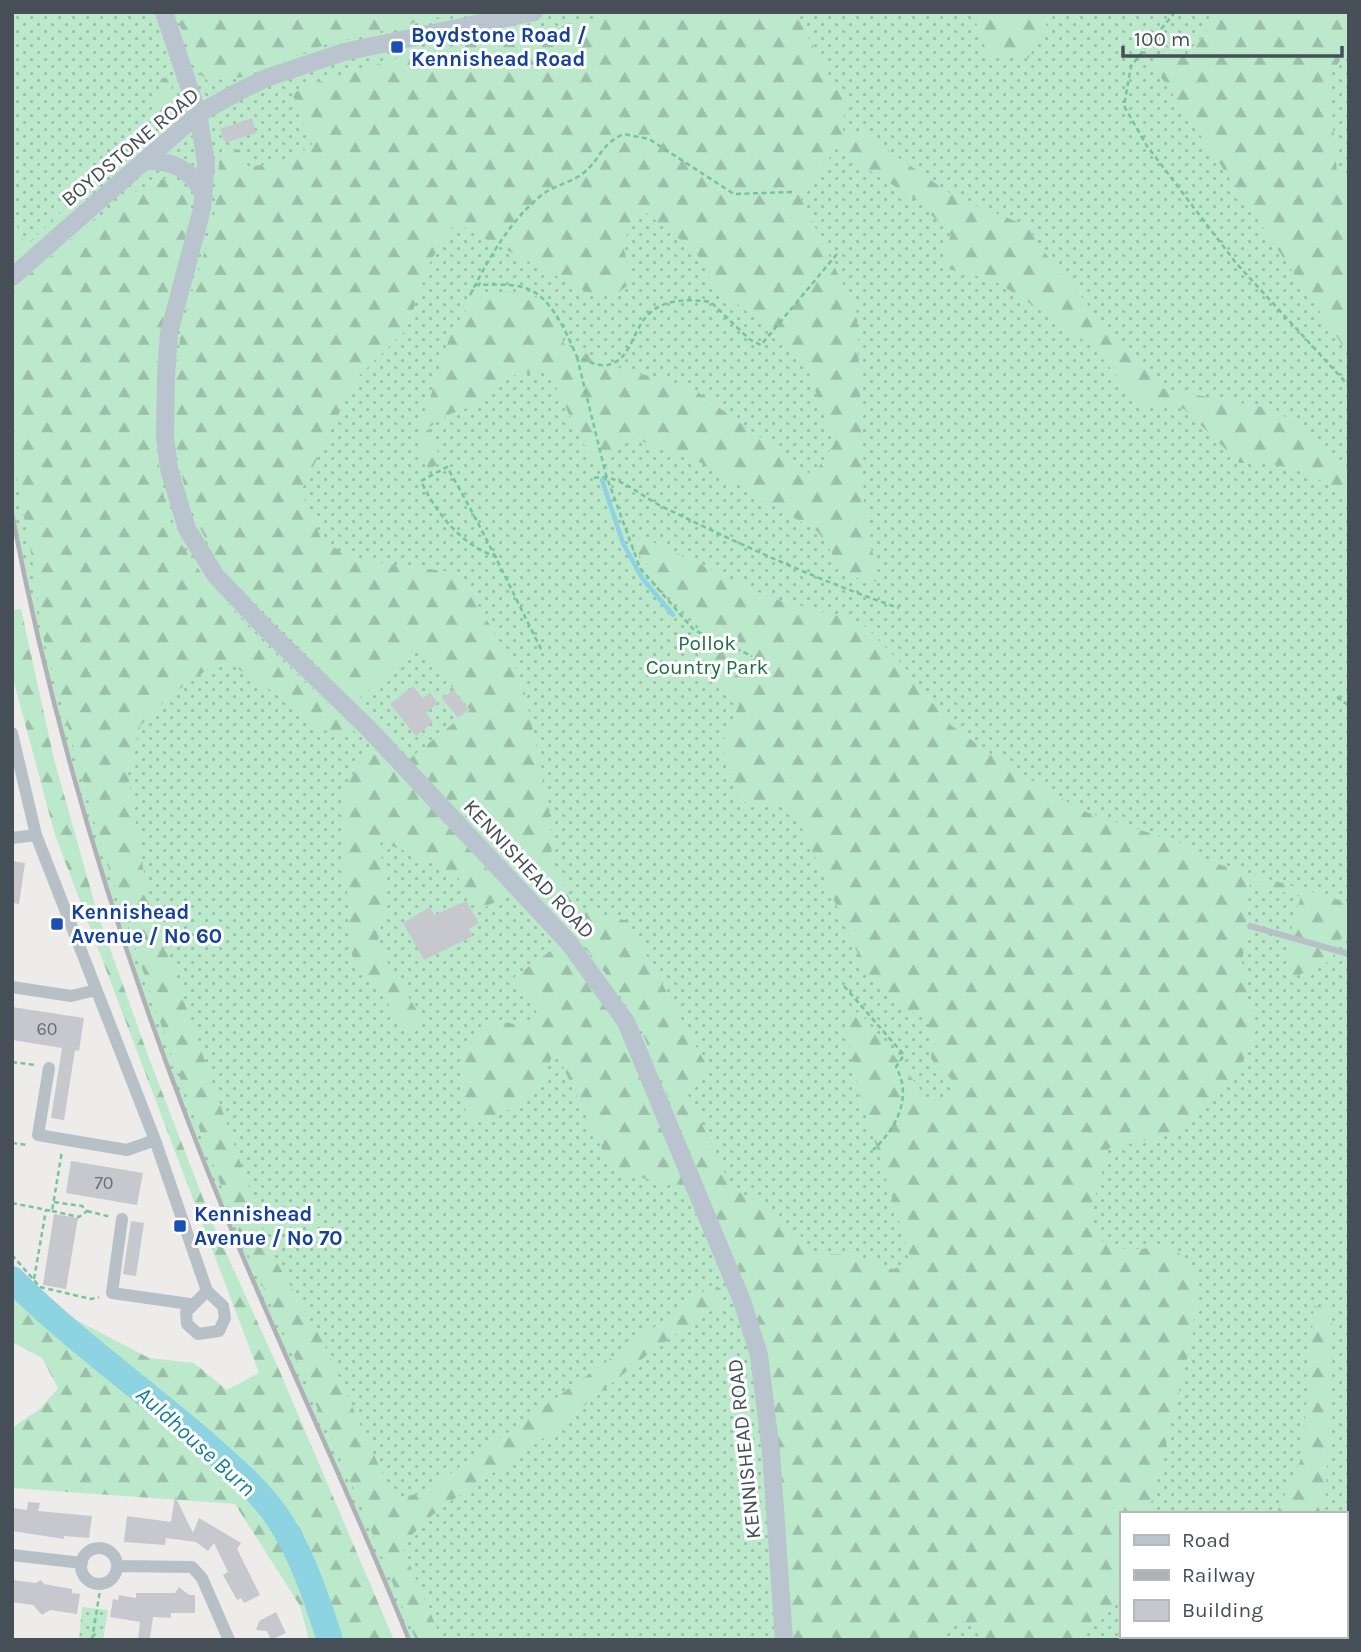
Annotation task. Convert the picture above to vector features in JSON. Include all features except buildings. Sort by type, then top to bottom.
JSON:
[{"type":"street","name":"KENNISHEAD ROAD","points":[[164,12],[198,114],[206,162],[204,195],[169,332],[164,405],[169,469],[187,529],[216,576],[277,640],[368,728],[569,943],[626,1022],[742,1301],[759,1354],[771,1452],[784,1640]]},
{"type":"street","name":"BOYDSTONE ROAD","points":[[12,277],[198,114],[266,78],[344,52],[534,12]]},
{"type":"street","points":[[145,161],[161,160],[186,170],[198,182],[204,195]]},
{"type":"street","points":[[12,733],[36,835],[155,1140],[207,1291],[223,1306],[225,1318],[219,1331],[198,1334],[187,1324],[186,1312],[190,1304],[207,1291]]},
{"type":"street","points":[[12,838],[36,835]]},
{"type":"street","points":[[12,987],[71,996],[96,990]]},
{"type":"street","points":[[49,1068],[38,1135],[127,1150],[155,1140]]},
{"type":"street","points":[[122,1219],[112,1293],[190,1304]]},
{"type":"street","points":[[92,1549],[104,1549],[114,1555],[117,1566],[111,1580],[101,1584],[86,1578],[82,1563],[92,1549]]},
{"type":"street","points":[[12,1555],[82,1563]]},
{"type":"street","points":[[117,1566],[192,1567],[202,1578],[229,1640]]},
{"type":"lane","points":[[1250,926],[1349,954]]},
{"type":"path","points":[[1175,12],[1131,66],[1124,106],[1147,146],[1236,263],[1349,386]]},
{"type":"path","points":[[470,295],[501,240],[529,206],[557,185],[582,174],[604,146],[624,134],[649,139],[734,194],[793,192]]},
{"type":"path","points":[[576,357],[599,365],[618,360],[639,323],[669,301],[710,302],[749,340],[761,345],[837,254]]},
{"type":"path","points":[[475,285],[523,286],[539,293],[566,331],[576,357],[606,475],[632,552],[653,584],[694,630],[752,656]]},
{"type":"path","points":[[497,557],[477,548],[456,531],[437,511],[421,481],[447,467],[497,557],[542,651]]},
{"type":"path","points":[[594,478],[606,475],[664,507],[815,578],[899,608]]},
{"type":"path","points":[[1338,697],[1349,706]]},
{"type":"path","points":[[844,986],[904,1055],[896,1067],[904,1090],[896,1121],[890,1135],[873,1150]]},
{"type":"path","points":[[12,1062],[49,1068]]},
{"type":"path","points":[[52,1211],[64,1139]]},
{"type":"path","points":[[54,1202],[82,1206],[87,1211],[122,1219]]},
{"type":"path","points":[[12,1203],[79,1217],[87,1211]]},
{"type":"path","points":[[34,1280],[46,1210]]},
{"type":"path","points":[[12,1255],[40,1287],[91,1299],[112,1293]]},
{"type":"path","points":[[92,1640],[101,1584]]},
{"type":"green space","name":"Pollok Country Park","points":[[12,12],[1349,12],[1349,1640],[409,1640],[366,1532],[233,1233],[186,1115],[119,930],[83,812],[38,637],[12,514]]},
{"type":"green space","points":[[175,12],[459,12],[324,45],[243,77],[208,81],[198,72]]},
{"type":"green space","points":[[627,12],[795,12],[827,72],[845,97],[843,131],[861,132],[957,198],[1028,226],[1041,248],[1102,322],[1164,389],[1277,410],[1349,469],[1349,496],[1297,470],[1271,464],[1240,463],[1184,409],[1139,403],[1092,346],[1022,298],[993,280],[940,267],[951,235],[918,201],[836,149],[800,196],[857,313],[864,503],[878,582],[847,576],[818,532],[696,460],[626,436],[599,462],[582,442],[548,370],[504,377],[479,404],[450,414],[428,428],[442,462],[428,470],[419,448],[421,426],[449,339],[475,293],[519,292],[551,302],[564,344],[622,369],[691,387],[813,476],[834,444],[808,370],[767,328],[715,286],[695,251],[641,209],[622,243],[633,281],[614,296],[591,294],[455,223],[431,260],[406,330],[356,379],[301,491],[323,543],[366,561],[459,573],[522,680],[549,803],[552,860],[575,907],[628,921],[708,1068],[688,1095],[732,1188],[756,1201],[801,1236],[805,1252],[858,1256],[893,1269],[912,1263],[857,1084],[845,1022],[859,1011],[928,1099],[944,1102],[957,1085],[931,1059],[932,1039],[926,1018],[903,1008],[867,974],[796,815],[778,804],[740,802],[721,745],[739,705],[706,661],[699,623],[628,543],[638,535],[771,598],[861,622],[903,665],[949,724],[1014,770],[1083,811],[1183,844],[1201,859],[1349,903],[1349,934],[1344,933],[1331,961],[1292,978],[1290,937],[1301,897],[1250,883],[1242,965],[1256,1040],[1233,1077],[1172,1135],[1109,1148],[1090,1215],[1100,1241],[1128,1250],[1173,1246],[1199,1278],[1193,1335],[1152,1500],[1148,1512],[1120,1512],[1119,1590],[1108,1610],[1087,1625],[1078,1640],[979,1640],[977,1630],[964,1621],[949,1628],[938,1640],[793,1640],[765,1339],[641,1029],[609,978],[558,914],[408,760],[470,710],[419,645],[354,703],[214,556],[189,505],[177,455],[174,404],[181,329],[214,221],[220,154],[239,149],[248,167],[288,161],[312,145],[293,95],[302,87],[405,56]]},
{"type":"green space","points":[[972,12],[1053,12],[1028,59],[988,55]]},
{"type":"green space","points":[[1223,12],[1349,12],[1349,47],[1329,77],[1337,173],[1349,183],[1349,355],[1153,65],[1167,46],[1185,56]]},
{"type":"green space","points":[[170,76],[174,106],[148,138],[12,266],[12,215],[26,246],[152,121],[161,79]]},
{"type":"green space","points":[[167,178],[180,181],[191,193],[187,229],[166,316],[158,380],[157,450],[170,519],[181,544],[224,600],[355,730],[349,737],[307,725],[287,701],[229,663],[211,667],[171,695],[140,726],[128,774],[148,898],[273,1256],[323,1342],[393,1497],[422,1494],[714,1284],[723,1291],[721,1305],[648,1354],[533,1446],[447,1504],[415,1531],[402,1547],[442,1640],[416,1640],[354,1489],[241,1238],[172,1057],[99,839],[41,629],[35,573],[12,455],[12,288],[109,210],[129,196]]},
{"type":"green space","points":[[21,609],[54,759],[97,912],[150,1061],[213,1224],[280,1372],[394,1640],[338,1640],[293,1521],[269,1494],[165,1399],[80,1335],[29,1290],[61,1312],[149,1358],[194,1363],[227,1390],[259,1373],[55,835],[12,675],[12,610]]},
{"type":"green space","points":[[373,745],[510,894],[482,909],[455,875],[380,842],[386,900],[377,945],[423,1021],[408,1031],[349,950],[349,906],[342,853],[345,786]]},
{"type":"green space","points":[[560,944],[619,1023],[689,1190],[612,1170],[555,1050],[540,1083],[524,1103],[478,1123],[466,1117],[460,1053],[489,1018],[517,1025],[540,1019],[531,1002],[509,981]]},
{"type":"green space","points":[[12,1289],[249,1495],[288,1549],[324,1640],[309,1640],[300,1606],[235,1504],[12,1488],[12,1428],[41,1408],[58,1388],[42,1358],[12,1342]]},
{"type":"green space","points":[[1314,1306],[1330,1309],[1333,1328],[1325,1512],[1277,1512],[1302,1457]]},
{"type":"green space","points":[[82,1607],[108,1610],[103,1640],[79,1640]]},
{"type":"waterway","points":[[602,480],[623,543],[642,578],[673,615]]},
{"type":"waterway","name":"Auldhouse Burn","points":[[12,1279],[80,1341],[199,1438],[261,1496],[295,1547],[330,1640]]},
{"type":"railway","points":[[12,514],[31,606],[77,788],[133,968],[164,1056],[232,1231],[409,1640]]},
{"type":"place","name":"Boydstone Road / Kennishead Road","points":[[397,47]]},
{"type":"place","name":"Kennishead Avenue / No 60","points":[[57,924]]},
{"type":"place","name":"Kennishead Avenue / No 70","points":[[180,1226]]}]
